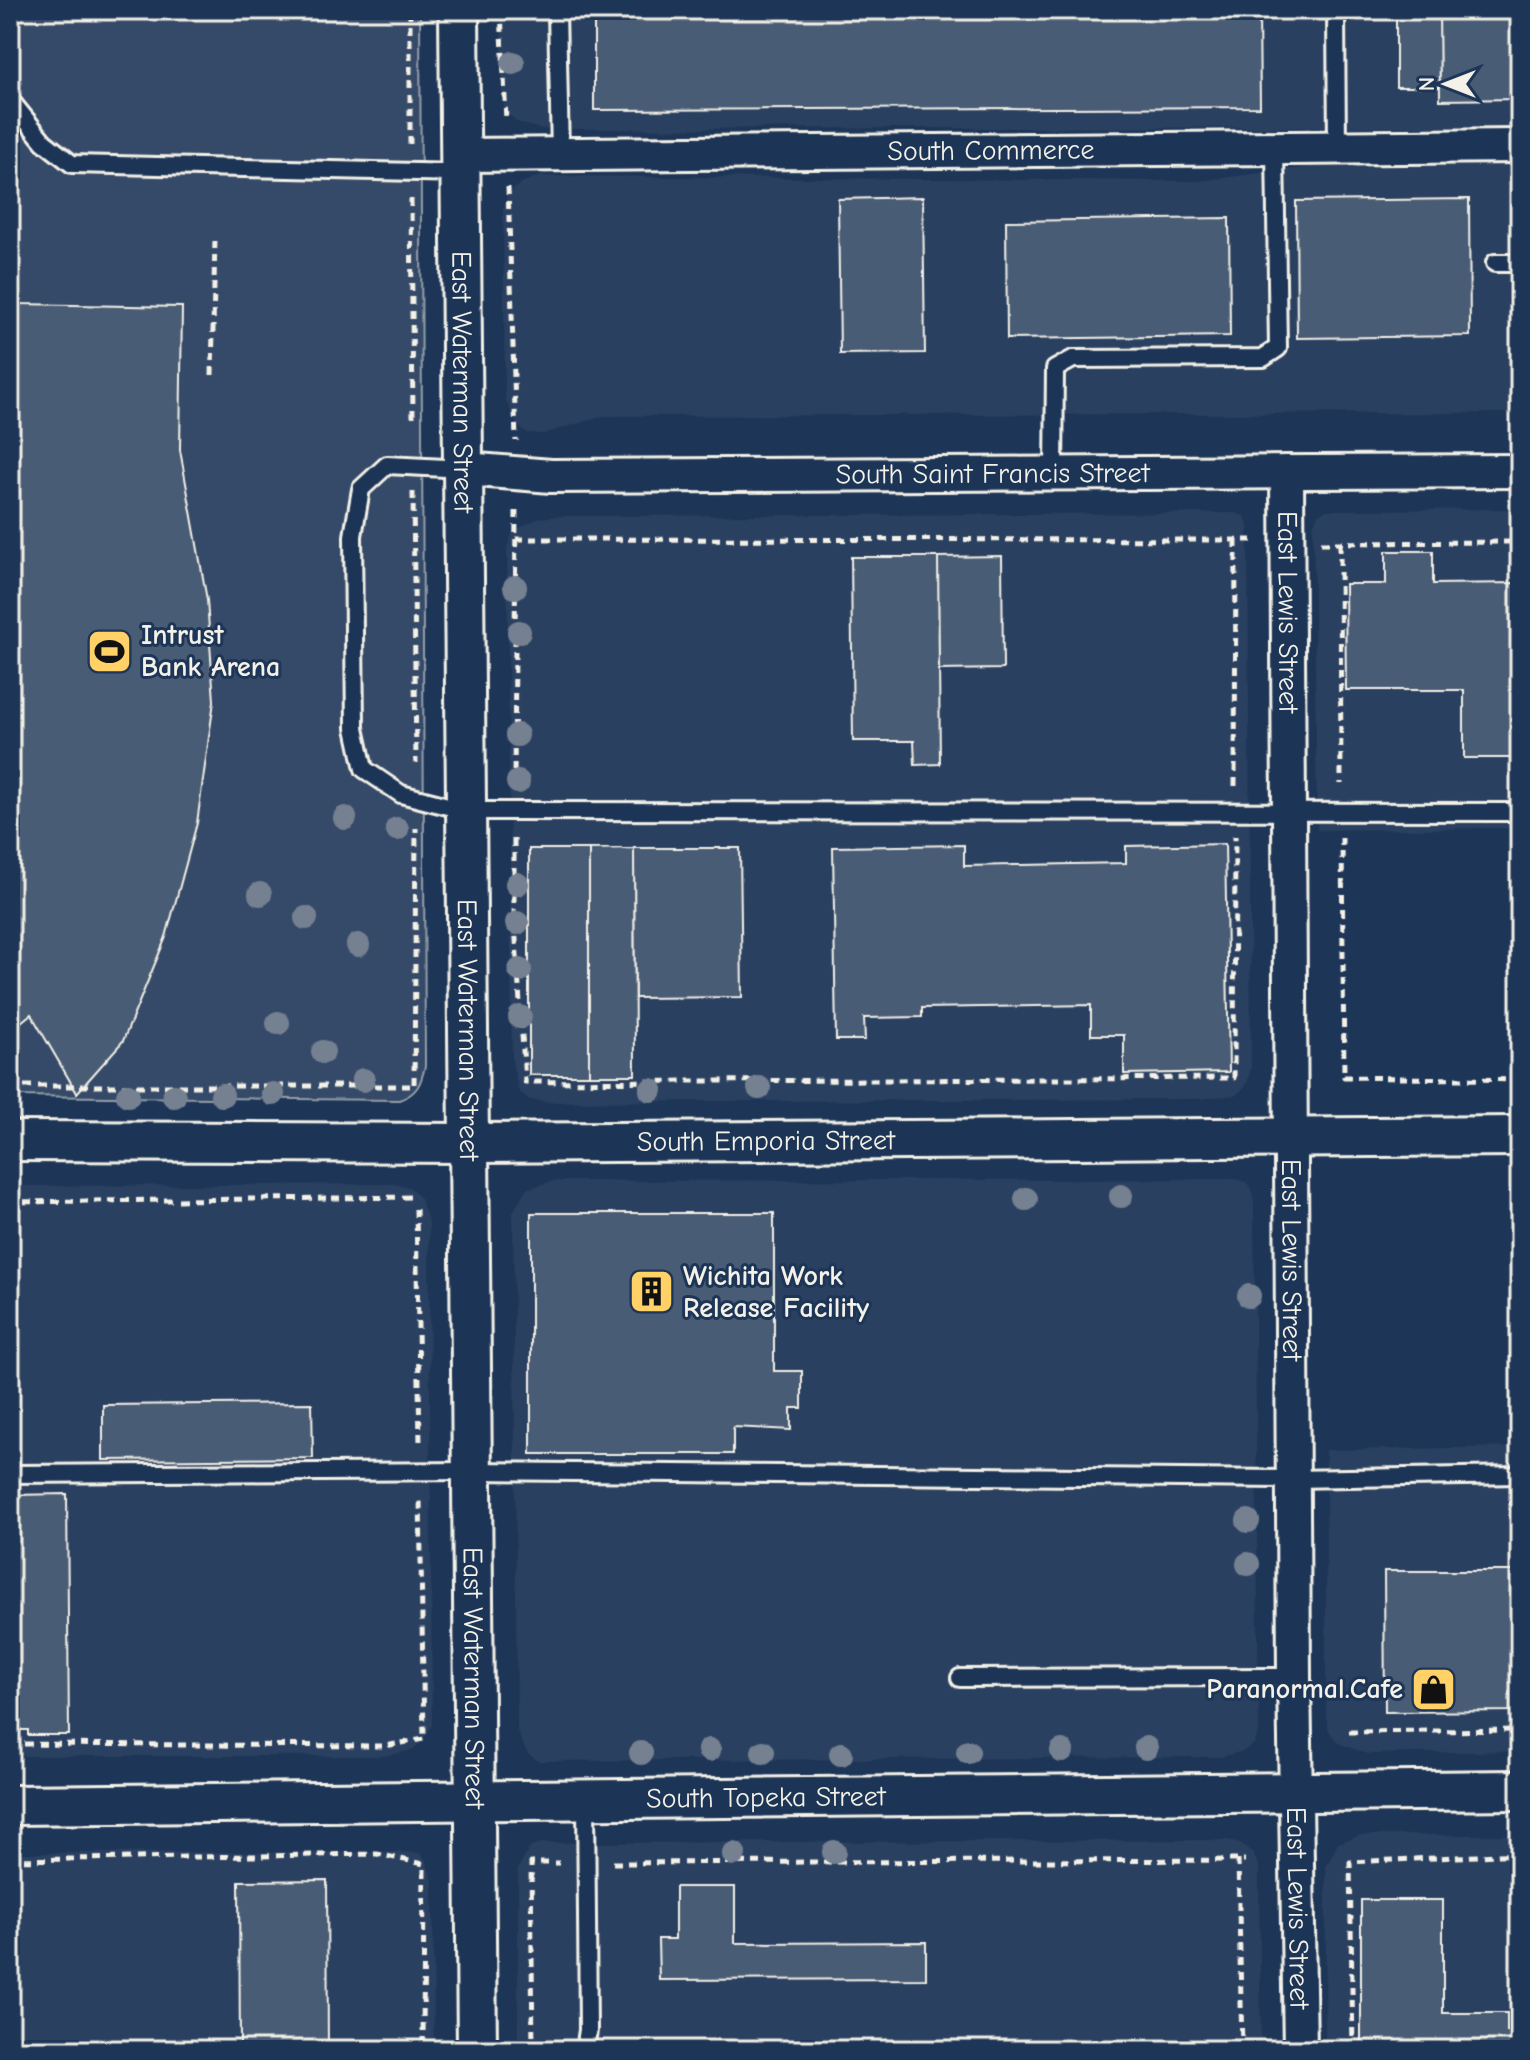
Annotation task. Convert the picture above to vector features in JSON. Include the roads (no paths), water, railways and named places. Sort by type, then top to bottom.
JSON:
[{"type":"street","name":"East Waterman Street","points":[[459,10],[477,2050]]},
{"type":"street","name":"South Commerce","points":[[461,164],[507,155],[560,154],[1520,146]]},
{"type":"street","name":"South Saint Francis Street","points":[[465,469],[516,473],[1520,471]]},
{"type":"street","name":"East Lewis Street","points":[[1287,472],[1292,1479],[1300,2050]]},
{"type":"street","name":"South Emporia Street","points":[[10,1141],[470,1143],[1520,1136]]},
{"type":"street","name":"South Topeka Street","points":[[10,1805],[1520,1790]]},
{"type":"lane","points":[[557,10],[560,154]]},
{"type":"lane","points":[[1336,10],[1337,148]]},
{"type":"lane","points":[[10,100],[44,142],[72,164],[411,172],[461,164]]},
{"type":"lane","points":[[1054,473],[1055,369],[1073,359],[1263,358],[1278,348],[1275,148]]},
{"type":"lane","points":[[1495,263],[1520,263]]},
{"type":"lane","points":[[465,469],[387,465],[361,489],[353,551],[355,728],[364,769],[401,794],[467,811],[514,812],[1520,812]]},
{"type":"lane","points":[[10,1474],[473,1471],[1292,1479],[1520,1475]]},
{"type":"lane","points":[[960,1678],[1294,1677]]},
{"type":"lane","points":[[585,2050],[586,1801]]},
{"type":"place","name":"Intrust Bank Arena","points":[[110,651]]},
{"type":"place","name":"Wichita Work Release Facility","points":[[652,1292]]},
{"type":"place","name":"Paranormal.Cafe","points":[[1434,1689]]}]
